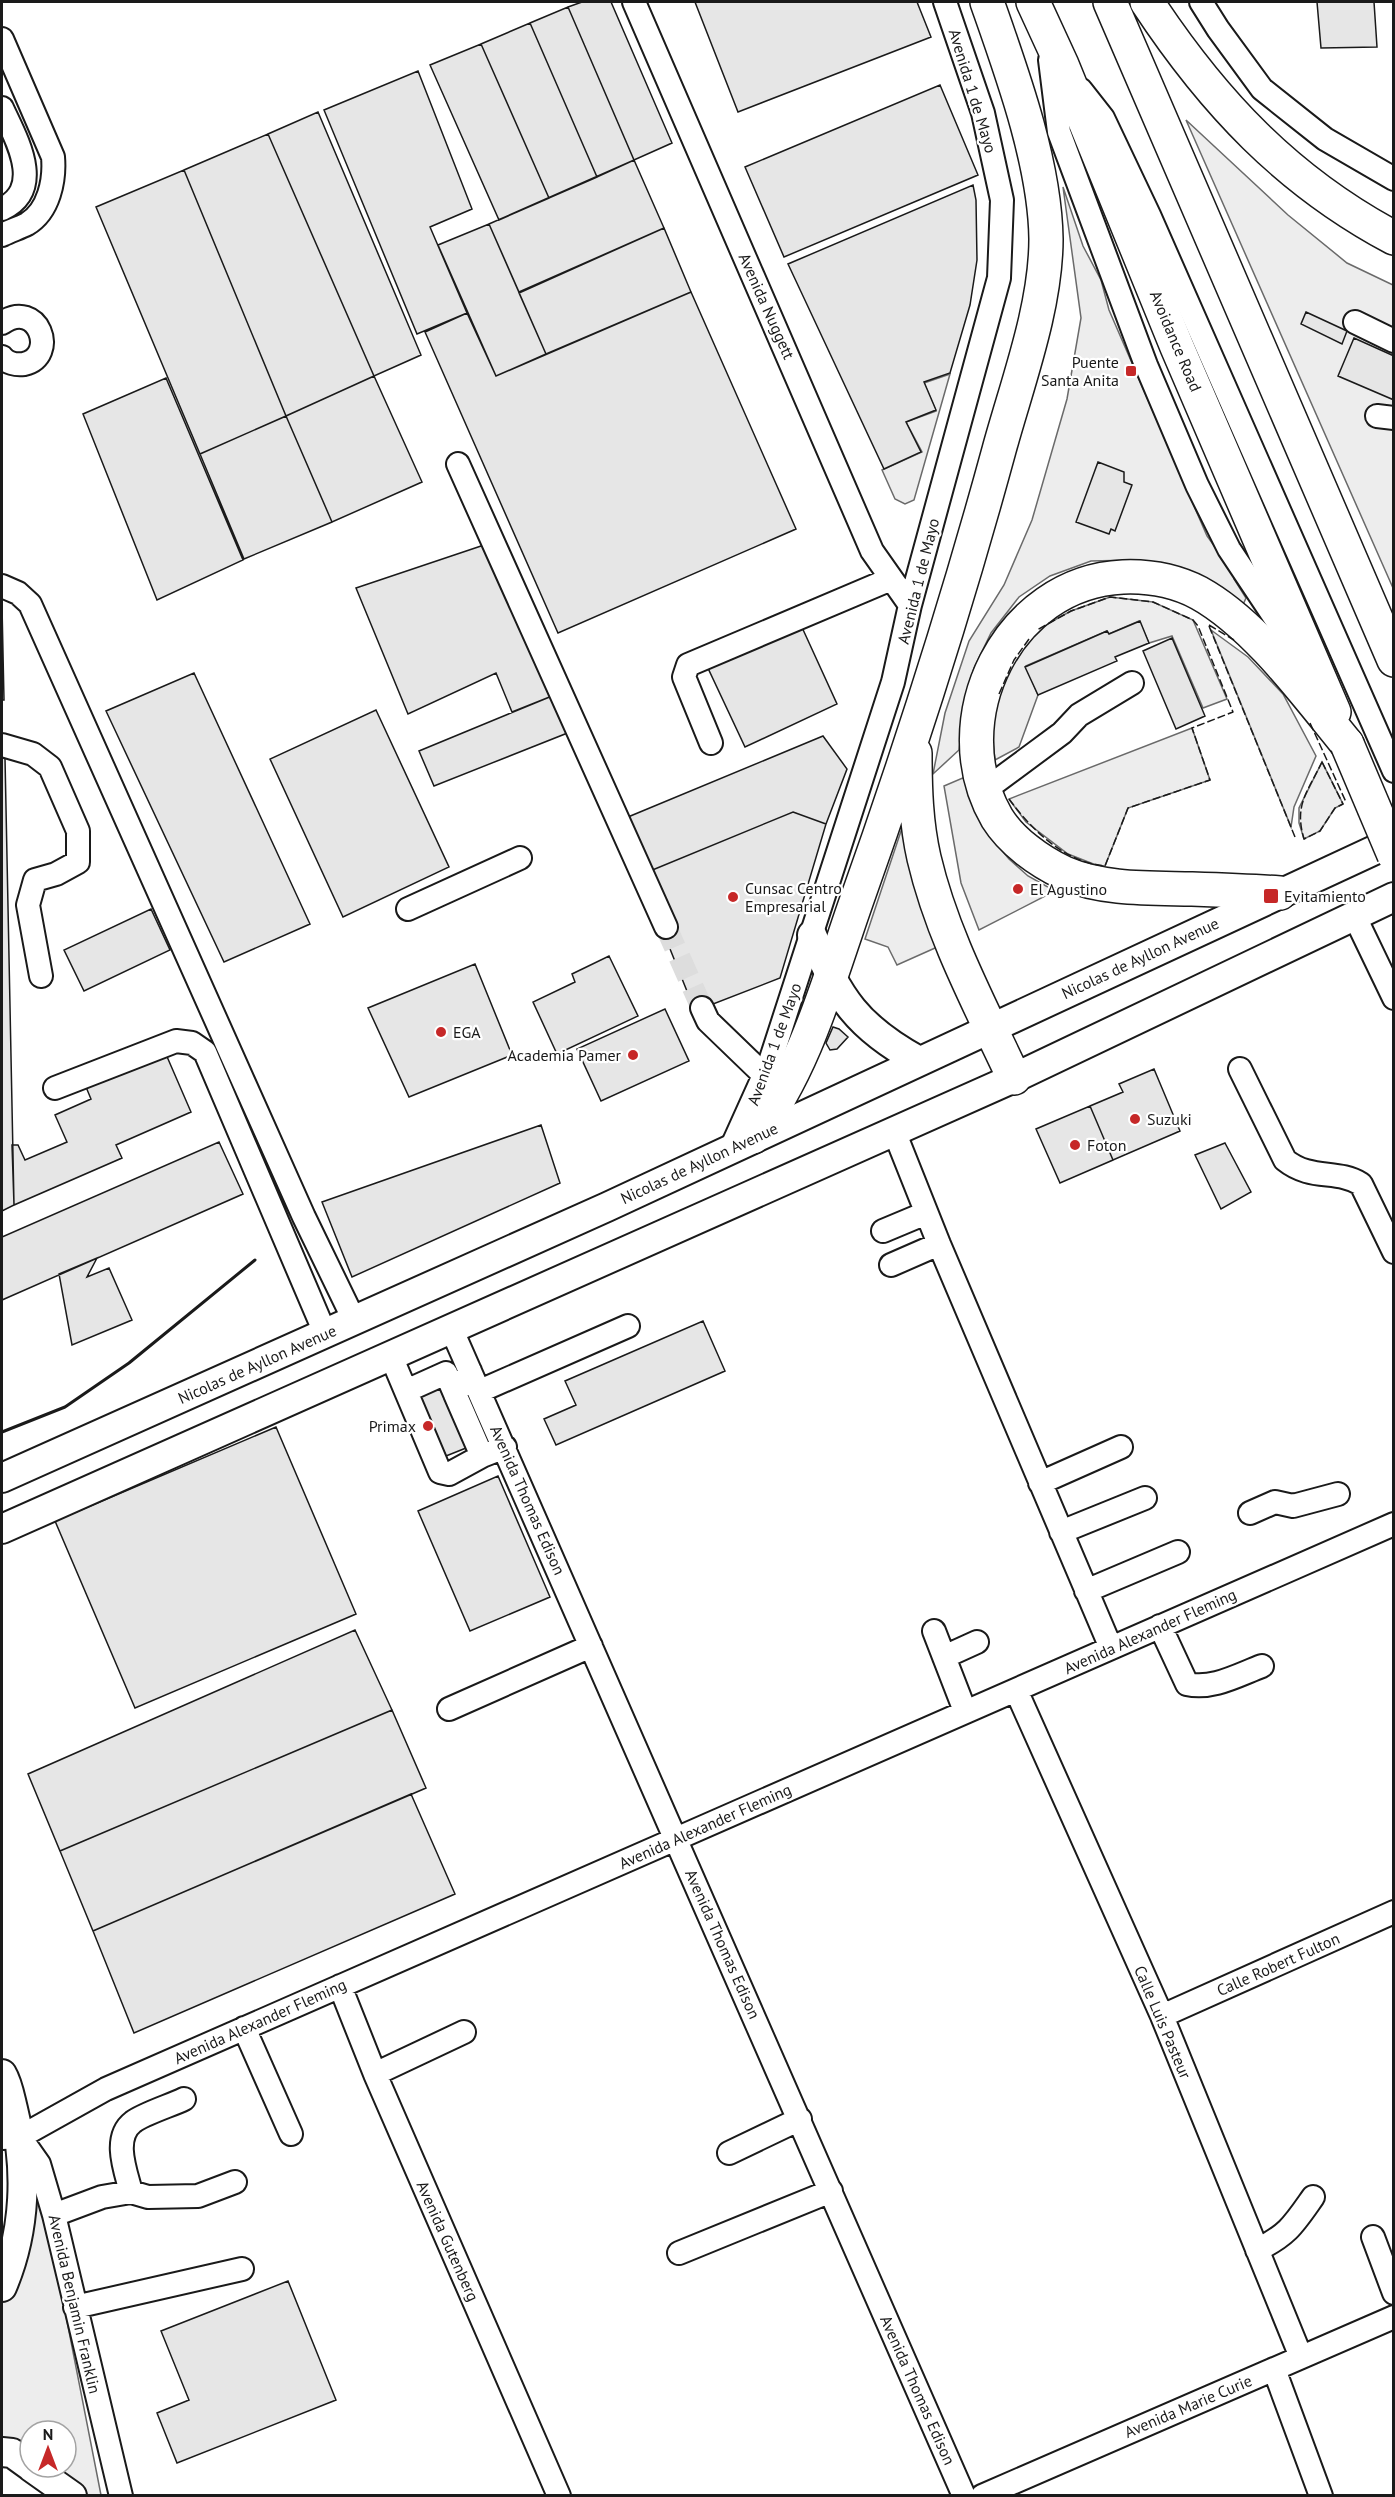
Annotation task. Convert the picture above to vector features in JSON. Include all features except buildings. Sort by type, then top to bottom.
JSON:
[{"type":"highway","points":[[742,1143],[776,1104],[800,1055],[830,977],[919,715],[954,603],[982,512],[1044,282],[1046,239],[1041,186],[1011,71],[987,2]]},
{"type":"highway","name":"Avoidance Road","points":[[1033,2],[1062,65],[1177,347],[1347,744]]},
{"type":"highway","points":[[1110,2],[1394,660]]},
{"type":"highway","points":[[1147,2],[1173,41],[1212,90],[1272,154],[1340,207],[1394,238]]},
{"type":"highway","points":[[1280,893],[1121,886],[1080,879],[1044,862],[1015,840],[997,817],[985,790],[979,758],[978,721],[984,686],[1001,650],[1028,617],[1056,596],[1091,581],[1133,576],[1167,581],[1198,593],[1226,611],[1275,659],[1347,744],[1394,855]]},
{"type":"highway","points":[[919,715],[915,786],[924,857],[945,923],[1014,1078]]},
{"type":"main road","name":"Nicolas de Ayllon Avenue","points":[[2,1478],[607,1207],[1394,841]]},
{"type":"main road","points":[[2,1529],[1014,1078],[1394,897]]},
{"type":"main road","points":[[812,935],[830,977],[847,1004],[868,1028],[892,1046],[919,1061]]},
{"type":"main road","points":[[2,2073],[23,2198],[12,2263],[2,2287]]},
{"type":"main road","points":[[2,2452],[12,2453],[18,2457]]},
{"type":"main road","points":[[48,2479],[72,2496]]},
{"type":"street","name":"Avenida Nuggett","points":[[634,2],[872,551],[910,605]]},
{"type":"street","name":"Avenida 1 de Mayo","points":[[742,1143],[893,682],[910,605],[999,278],[1002,200],[983,113],[945,2]]},
{"type":"street","points":[[1201,2],[1262,89],[1325,140],[1394,179]]},
{"type":"street","points":[[1047,35],[1059,132],[1126,314],[1188,464],[1229,549],[1290,643],[1321,680]]},
{"type":"street","points":[[2,39],[10,84],[53,157],[54,171],[48,198],[36,216],[29,223],[2,235]]},
{"type":"street","points":[[1062,65],[1103,118],[1149,215],[1394,771]]},
{"type":"street","points":[[2,108],[24,159],[26,171],[20,191],[8,206],[2,208]]},
{"type":"street","points":[[2,323],[18,317],[30,320],[40,331],[42,343],[37,355],[25,363],[11,363],[2,357]]},
{"type":"street","points":[[1354,322],[1394,340]]},
{"type":"street","points":[[458,464],[666,927]]},
{"type":"street","points":[[711,743],[684,677],[684,670],[688,665],[891,579]]},
{"type":"street","points":[[2,586],[18,593],[30,604],[304,1217],[354,1320]]},
{"type":"street","points":[[985,790],[1062,733],[1079,715],[1132,683]]},
{"type":"street","points":[[2,745],[33,754],[50,767],[78,831],[78,862],[56,874],[35,880],[28,905],[41,976]]},
{"type":"street","points":[[408,909],[520,858]]},
{"type":"street","points":[[1354,915],[1394,998]]},
{"type":"street","points":[[702,1008],[708,1021],[765,1076]]},
{"type":"street","points":[[55,1088],[176,1041],[192,1042],[205,1052],[325,1333]]},
{"type":"street","points":[[1239,1069],[1285,1160],[1296,1169],[1353,1179],[1361,1184],[1394,1252]]},
{"type":"street","points":[[894,1131],[939,1244],[1111,1648]]},
{"type":"street","points":[[883,1231],[926,1213]]},
{"type":"street","points":[[891,1264],[939,1244]]},
{"type":"street","points":[[480,1391],[628,1326]]},
{"type":"street","name":"Avenida Thomas Edison","points":[[452,1328],[964,2496]]},
{"type":"street","points":[[391,1356],[440,1472],[449,1474],[482,1456],[505,1447]]},
{"type":"street","points":[[455,1394],[470,1371]]},
{"type":"street","points":[[406,1391],[446,1373],[482,1456]]},
{"type":"street","points":[[1040,1483],[1121,1447]]},
{"type":"street","points":[[1250,1512],[1275,1502],[1293,1506],[1338,1494]]},
{"type":"street","points":[[1061,1532],[1145,1498]]},
{"type":"street","name":"Avenida Alexander Fleming","points":[[11,2137],[106,2089],[1394,1524]]},
{"type":"street","points":[[1086,1591],[1178,1552]]},
{"type":"street","points":[[1160,1626],[1187,1684],[1199,1687],[1211,1685],[1262,1666]]},
{"type":"street","points":[[934,1631],[964,1711]]},
{"type":"street","points":[[944,1657],[978,1642]]},
{"type":"street","points":[[449,1709],[591,1646]]},
{"type":"street","name":"Calle Luis Pasteur","points":[[1016,1690],[1162,2016],[1301,2357]]},
{"type":"street","name":"Calle Robert Fulton","points":[[1162,2016],[1394,1912]]},
{"type":"street","name":"Avenida Gutenberg","points":[[340,1986],[375,2074],[559,2496]]},
{"type":"street","points":[[244,2028],[291,2134]]},
{"type":"street","points":[[375,2074],[464,2032]]},
{"type":"street","points":[[130,2192],[121,2154],[123,2139],[132,2122],[184,2099]]},
{"type":"street","points":[[729,2153],[800,2119]]},
{"type":"street","name":"Avenida Benjamin Franklin","points":[[11,2137],[39,2164],[54,2215],[121,2496]]},
{"type":"street","points":[[54,2215],[102,2197],[130,2192],[147,2197],[198,2196],[235,2182]]},
{"type":"street","points":[[679,2253],[831,2191]]},
{"type":"street","points":[[1257,2250],[1274,2242],[1289,2231],[1313,2197]]},
{"type":"street","points":[[1372,2236],[1394,2293]]},
{"type":"street","points":[[75,2307],[242,2269]]},
{"type":"street","name":"Avenida Marie Curie","points":[[982,2496],[1394,2318]]},
{"type":"street","points":[[1274,2369],[1321,2496]]},
{"type":"shaded area","points":[[1186,120],[1288,215],[1347,263],[1393,285],[1393,588]]},
{"type":"shaded area","points":[[1063,187],[1083,246],[1101,280],[1109,310],[1207,536],[1237,578],[1234,579],[1246,598],[1241,609],[1173,568],[1135,560],[1091,561],[1050,576],[1019,597],[991,633],[974,668],[966,696],[959,750],[933,774],[945,713],[969,641],[1004,585],[1032,520],[1067,399],[1081,318]]},
{"type":"shaded area","points":[[950,374],[914,500],[905,504],[895,499],[882,470],[922,452],[906,422],[936,411],[924,383]]},
{"type":"shaded area","points":[[1110,597],[1153,602],[1193,620],[1227,699],[1203,708],[1172,636],[1149,643],[1139,621],[1109,634],[1107,631],[1026,666],[1038,695],[1019,747],[995,760],[992,734],[996,700],[1014,660],[1036,630],[1071,611]]},
{"type":"shaded area","points":[[1211,630],[1248,657],[1283,694],[1316,756],[1294,807],[1291,827]]},
{"type":"shaded area","points":[[1192,728],[1210,780],[1128,808],[1105,866],[1096,865],[1068,854],[1026,822],[1009,799]]},
{"type":"shaded area","points":[[1322,762],[1343,804],[1335,808],[1320,831],[1304,839],[1299,823],[1299,808]]},
{"type":"shaded area","points":[[965,777],[970,796],[990,836],[1009,859],[1028,876],[1055,891],[979,930],[961,883],[944,786]]},
{"type":"shaded area","points":[[906,816],[944,944],[897,965],[888,947],[865,939]]},
{"type":"shaded area","points":[[30,2176],[48,2224],[101,2495],[82,2495],[61,2479],[78,2479],[78,2419],[18,2419],[18,2452],[2,2446],[2,2300]]},
{"type":"tunnel","points":[[666,927],[702,1008]]},
{"type":"fence","points":[[1009,799],[1050,843],[1076,858],[1105,866],[1128,808],[1210,780],[1192,728],[1233,712],[1198,626],[1193,620],[1153,602],[1110,597],[1071,611],[1037,630]]},
{"type":"fence","points":[[1209,625],[1234,640]]},
{"type":"fence","points":[[1209,626],[1295,837]]},
{"type":"fence","points":[[999,694],[1014,660],[1029,639]]},
{"type":"fence","points":[[1310,723],[1346,802]]},
{"type":"fence","points":[[1322,762],[1343,804],[1335,808],[1320,831],[1304,839],[1300,817],[1301,808],[1322,762]]},
{"type":"wall","points":[[2,1432],[65,1407],[129,1363],[255,1260]]},
{"type":"place","name":"Puente Santa Anita","points":[[1131,371]]},
{"type":"place","name":"El Agustino","points":[[1018,889]]},
{"type":"place","name":"Evitamiento","points":[[1271,896]]},
{"type":"place","name":"Cunsac Centro Empresarial","points":[[733,897]]},
{"type":"place","name":"EGA","points":[[441,1032]]},
{"type":"place","name":"Academia Pamer","points":[[633,1055]]},
{"type":"place","name":"Suzuki","points":[[1135,1119]]},
{"type":"place","name":"Foton","points":[[1075,1145]]},
{"type":"place","name":"Primax","points":[[428,1426]]}]
